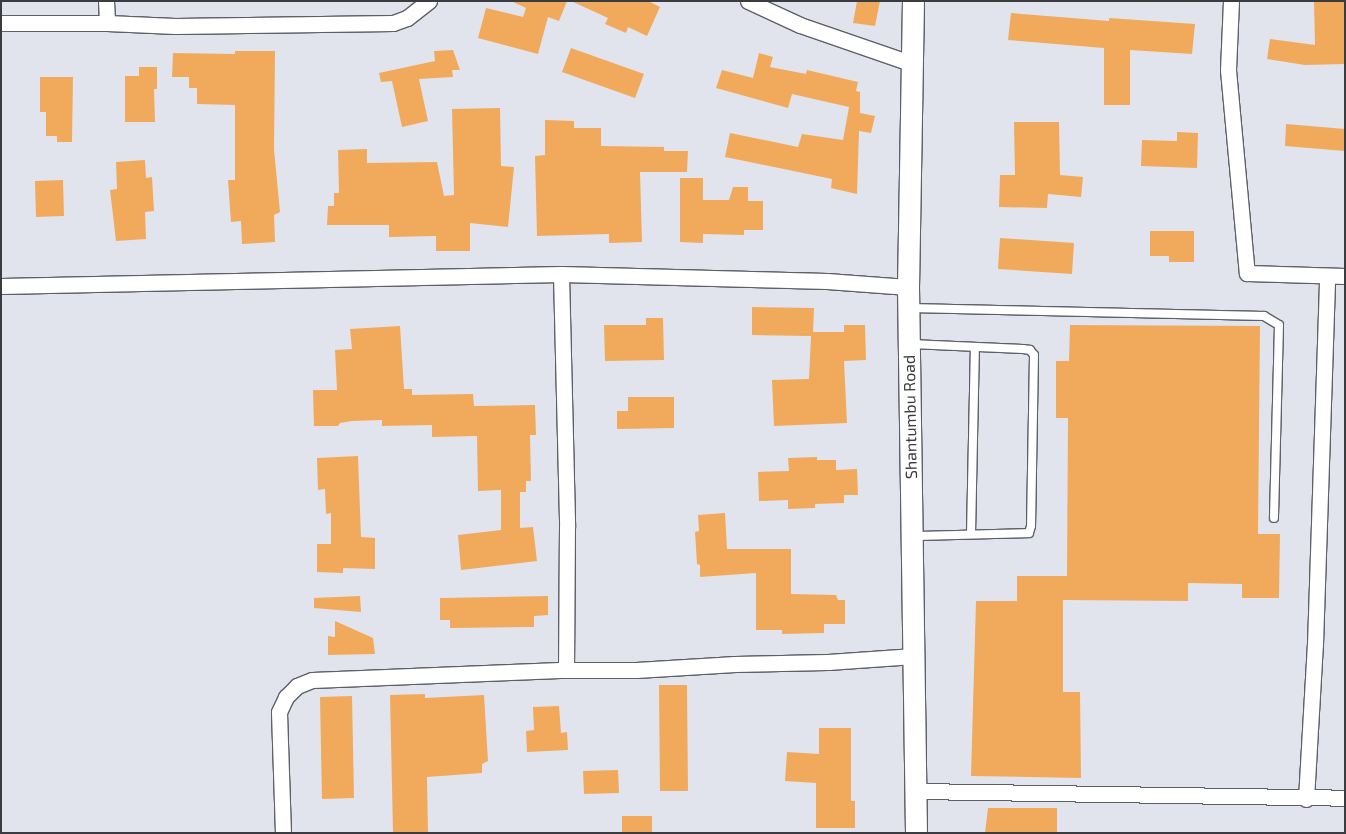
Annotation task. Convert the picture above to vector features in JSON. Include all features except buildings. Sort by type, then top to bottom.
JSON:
[{"type":"street","points":[[106,1],[107,23]]},
{"type":"street","points":[[1,23],[107,23],[175,26],[393,23],[406,18],[429,1]]},
{"type":"street","points":[[748,1],[800,25],[913,64]]},
{"type":"street","name":"Shantumbu Road","points":[[912,1],[913,64],[908,308],[916,833]]},
{"type":"street","points":[[1231,1],[1228,70],[1247,274],[1345,276]]},
{"type":"street","points":[[561,274],[567,527],[566,670]]},
{"type":"street","points":[[1,286],[561,274],[827,281],[908,287]]},
{"type":"street","points":[[1306,799],[1315,644],[1327,276]]},
{"type":"street","points":[[283,833],[279,712],[286,697],[297,686],[312,680],[566,670],[636,670],[914,656]]},
{"type":"street","points":[[916,791],[1306,799],[1345,798]]},
{"type":"lane","points":[[908,308],[1264,316],[1279,325],[1274,518]]},
{"type":"lane","points":[[909,344],[1023,349],[1030,350],[1034,356],[1031,526],[1029,533],[912,536]]},
{"type":"lane","points":[[971,534],[975,347]]}]
